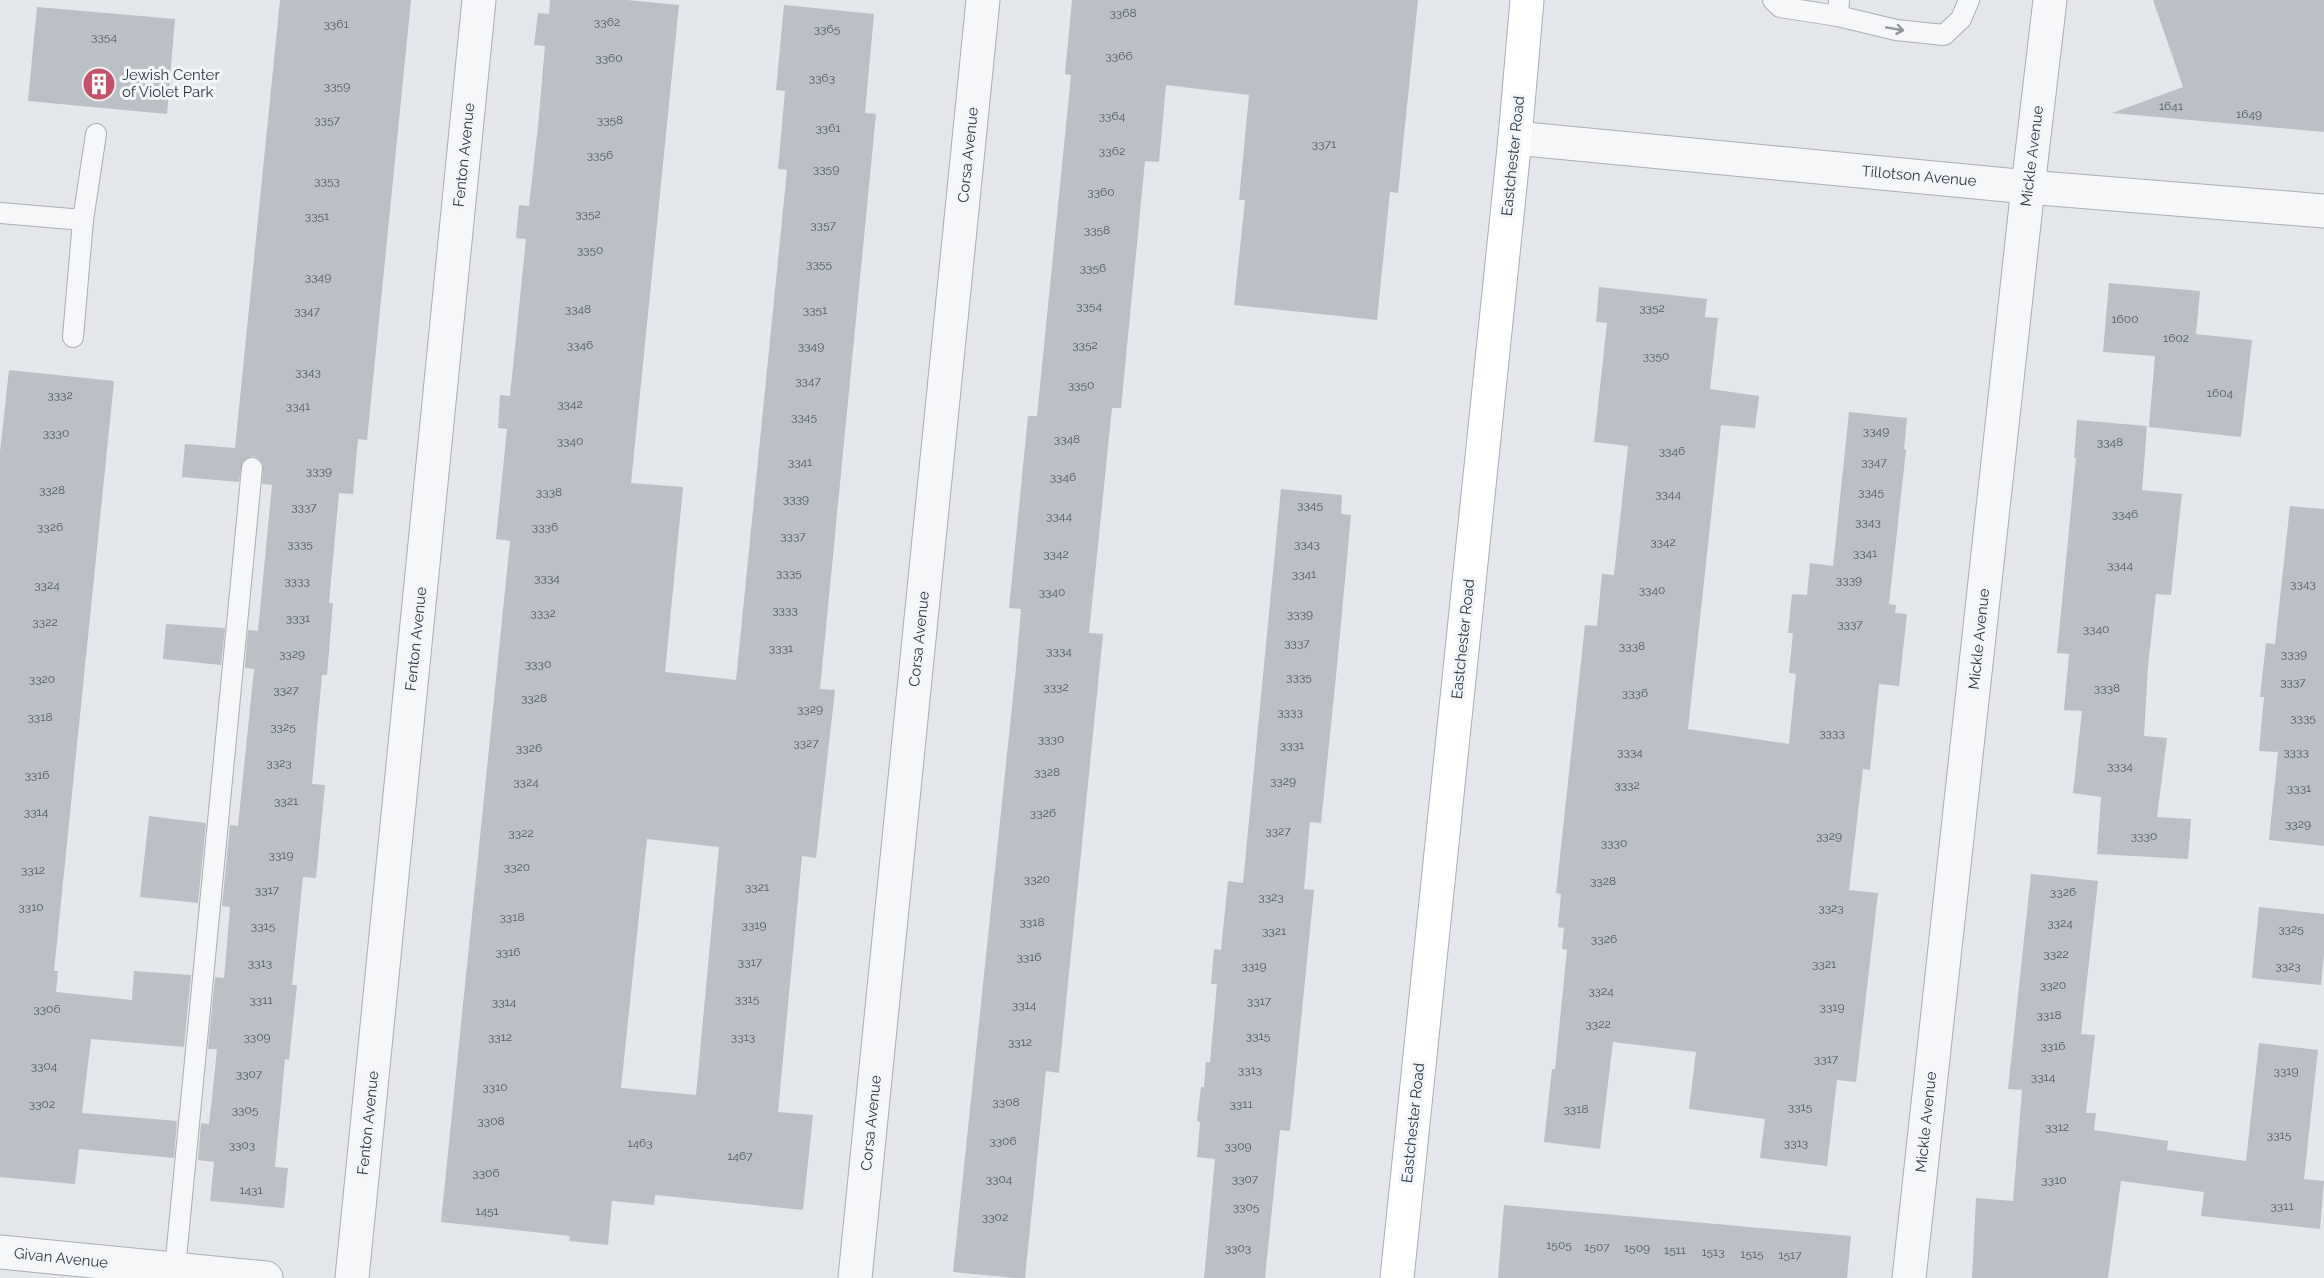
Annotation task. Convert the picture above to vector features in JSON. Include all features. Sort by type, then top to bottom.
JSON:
[{"type":"main road","name":"Eastchester Road","points":[[1397,1278],[1515,138],[1527,0]]},
{"type":"street","name":"Fenton Avenue","points":[[352,1278],[480,0]]},
{"type":"street","name":"Corsa Avenue","points":[[855,1278],[984,0]]},
{"type":"street","name":"Mickle Avenue","points":[[1909,1278],[2050,0]]},
{"type":"street","name":"Tillotson Avenue","points":[[1515,138],[2028,187],[2324,211]]},
{"type":"street","name":"Givan Avenue","points":[[0,1252],[266,1278]]},
{"type":"lane","points":[[1773,0],[1780,7],[1839,8],[1896,30],[1944,35],[1961,19],[1969,0]]},
{"type":"lane","points":[[73,337],[84,220],[96,134]]},
{"type":"lane","points":[[0,213],[84,220]]},
{"type":"lane","points":[[175,1269],[252,468]]},
{"type":"building","points":[[280,0],[411,0],[367,440],[358,439],[353,494],[339,493],[329,603],[333,603],[327,675],[322,675],[312,784],[325,785],[316,878],[303,877],[292,985],[297,985],[289,1060],[285,1059],[275,1167],[288,1168],[284,1208],[210,1201],[214,1162],[198,1160],[201,1123],[209,1124],[213,1089],[217,1049],[208,1049],[215,977],[224,978],[230,907],[222,906],[230,825],[238,826],[254,669],[245,668],[248,630],[258,631],[272,485],[262,484],[263,464],[253,456],[242,462],[239,482],[182,477],[185,444],[235,448]]},
{"type":"building","points":[[550,0],[627,0],[679,5],[631,483],[683,487],[665,672],[736,680],[787,170],[778,169],[785,91],[776,90],[784,5],[874,14],[865,113],[876,114],[820,689],[835,690],[816,858],[802,856],[778,1112],[813,1115],[803,1210],[655,1195],[654,1205],[612,1201],[608,1245],[569,1241],[570,1236],[441,1222],[510,541],[496,539],[507,429],[498,428],[500,395],[510,396],[526,239],[516,238],[519,205],[529,206],[538,126],[545,46],[534,45],[538,13],[549,14]],"holes":[[[647,839],[719,847],[696,1095],[621,1088]]]},
{"type":"building","points":[[1072,0],[1418,0],[1398,193],[1390,192],[1377,320],[1234,305],[1245,200],[1239,200],[1249,95],[1166,85],[1159,162],[1145,161],[1121,408],[1112,408],[1089,633],[1103,634],[1059,1073],[1046,1071],[1025,1278],[1015,1278],[953,1272],[1016,668],[1021,609],[1009,608],[1028,416],[1037,416],[1071,75],[1065,74]]},
{"type":"building","points":[[2153,0],[2324,0],[2324,132],[2112,113],[2183,87]]},
{"type":"building","points":[[37,7],[175,19],[167,114],[28,101]]},
{"type":"building","points":[[2109,283],[2200,291],[2196,334],[2252,340],[2241,437],[2149,427],[2155,356],[2103,352]]},
{"type":"building","points":[[1599,287],[1707,299],[1705,317],[1718,318],[1710,389],[1759,396],[1755,428],[1721,425],[1688,729],[1789,744],[1796,674],[1789,673],[1793,633],[1788,633],[1792,594],[1807,595],[1810,563],[1833,566],[1849,412],[1907,418],[1904,449],[1906,450],[1889,604],[1896,605],[1895,613],[1907,614],[1899,686],[1879,684],[1870,770],[1863,769],[1849,890],[1878,893],[1856,1082],[1837,1080],[1827,1166],[1760,1158],[1765,1119],[1689,1109],[1696,1052],[1613,1042],[1600,1149],[1544,1142],[1552,1069],[1555,1069],[1567,950],[1562,949],[1564,928],[1558,927],[1561,894],[1556,893],[1585,625],[1597,626],[1602,574],[1614,575],[1628,446],[1594,442],[1607,323],[1596,322]]},
{"type":"building","points":[[9,370],[114,381],[54,971],[58,971],[56,992],[132,1000],[134,971],[191,975],[184,1047],[91,1039],[82,1113],[177,1121],[174,1158],[79,1149],[75,1184],[0,1177],[0,452]]},
{"type":"building","points":[[2077,420],[2147,426],[2142,490],[2182,494],[2171,595],[2156,594],[2148,666],[2144,736],[2167,738],[2157,817],[2191,819],[2188,859],[2097,854],[2101,797],[2073,793],[2082,711],[2064,710],[2069,654],[2057,653],[2076,458],[2074,458]]},
{"type":"building","points":[[1281,489],[1342,495],[1341,514],[1351,515],[1337,666],[1321,823],[1310,822],[1304,889],[1314,890],[1290,1131],[1280,1130],[1265,1278],[1204,1278],[1215,1159],[1197,1157],[1200,1122],[1197,1121],[1206,1062],[1210,1062],[1217,984],[1211,984],[1214,949],[1221,950],[1228,881],[1243,883]]},
{"type":"building","points":[[2290,506],[2324,509],[2324,846],[2269,840],[2278,752],[2259,751],[2264,697],[2260,697],[2266,643],[2275,644]]},
{"type":"building","points":[[166,624],[225,628],[221,665],[163,659]]},
{"type":"building","points":[[149,816],[206,823],[198,903],[140,897]]},
{"type":"building","points":[[2031,874],[2098,881],[2081,1034],[2095,1035],[2086,1113],[2096,1113],[2094,1130],[2168,1141],[2167,1150],[2246,1161],[2259,1043],[2318,1050],[2304,1179],[2324,1181],[2320,1229],[2201,1216],[2204,1192],[2121,1181],[2108,1278],[1972,1278],[1976,1198],[2013,1201],[2022,1090],[2008,1089]]},
{"type":"building","points":[[2259,907],[2324,914],[2321,985],[2252,978]]},
{"type":"building","points":[[1504,1205],[1851,1236],[1847,1278],[1498,1278]]},
{"type":"place","name":"Jewish Center of Violet Park","points":[[99,84]]}]
